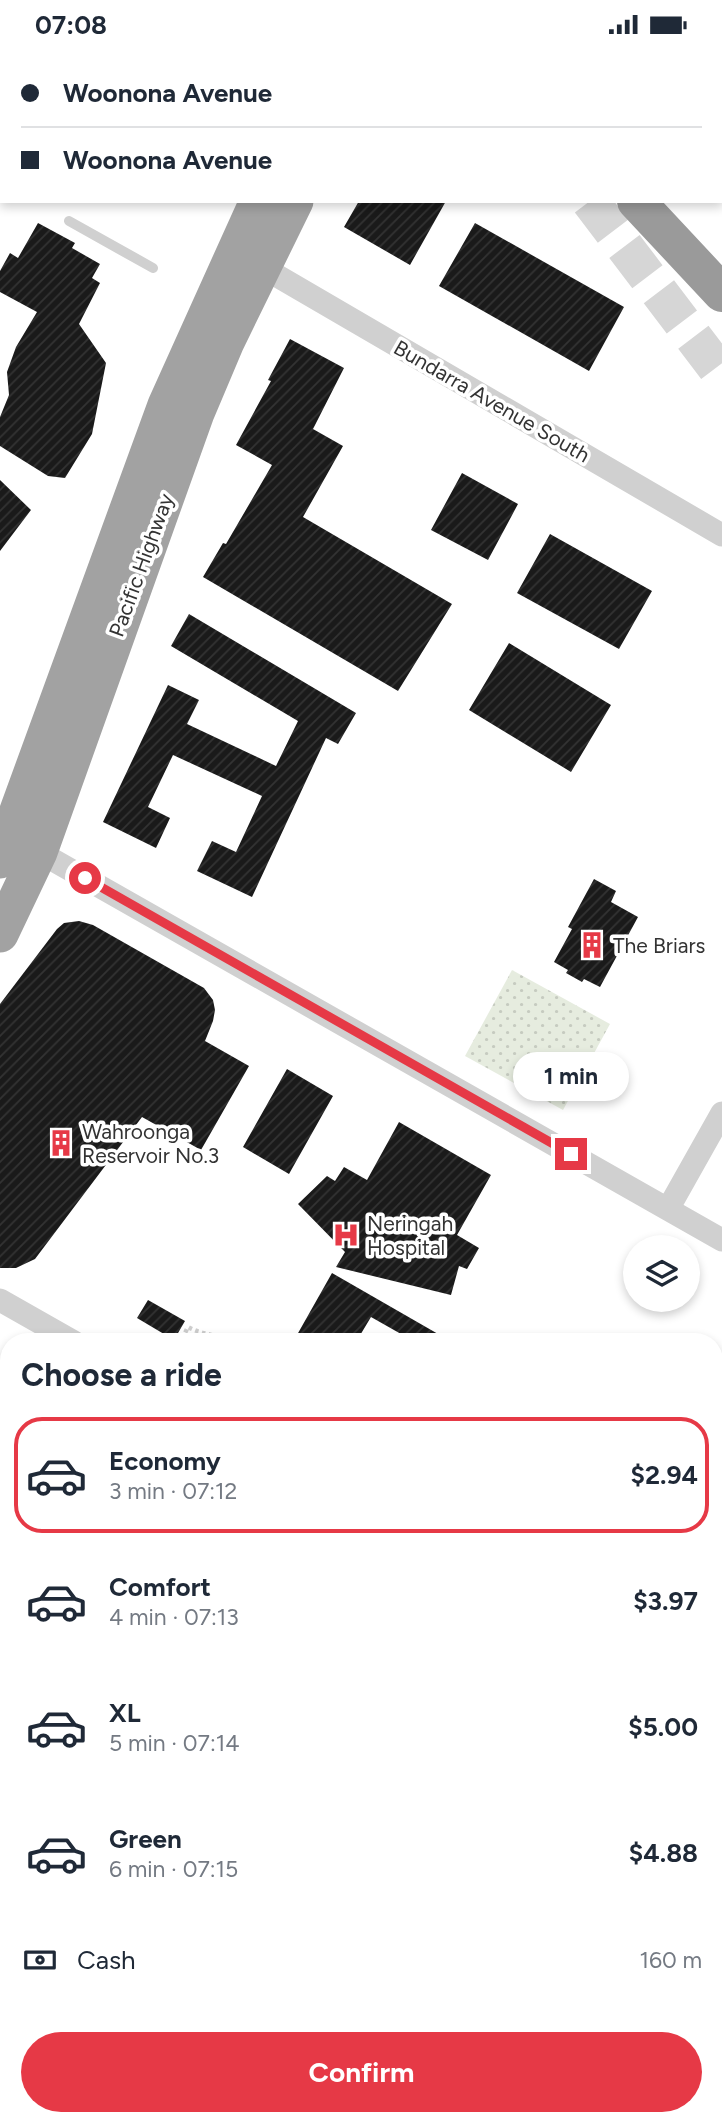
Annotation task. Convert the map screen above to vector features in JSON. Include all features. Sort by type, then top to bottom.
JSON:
[{"type":"highway","name":"Pacific Highway","points":[[0,860],[166,405],[257,203]]},
{"type":"highway","name":"Pacific Highway","points":[[0,935],[39,852],[195,413],[226,342],[294,203]]},
{"type":"highway","points":[[638,203],[722,293]]},
{"type":"street","name":"Bundarra Avenue South","points":[[262,267],[722,535]]},
{"type":"street","points":[[39,852],[722,1240]]},
{"type":"street","points":[[668,1209],[722,1113]]},
{"type":"street","points":[[0,1300],[58,1333]]},
{"type":"lane","points":[[69,221],[153,268]]},
{"type":"path","points":[[185,1333],[188,1327],[199,1333]]},
{"type":"shaded area","points":[[512,970],[610,1024],[563,1110],[465,1056]]},
{"type":"building","points":[[358,203],[445,203],[410,265],[344,227]]},
{"type":"building","points":[[38,223],[75,243],[72,248],[100,264],[92,278],[100,283],[79,324],[106,363],[92,434],[65,478],[48,476],[0,446],[0,417],[9,395],[7,372],[16,347],[37,312],[0,292],[0,271],[10,253],[18,258]]},
{"type":"building","points":[[475,223],[624,307],[589,371],[439,286]]},
{"type":"building","points":[[290,339],[344,368],[313,429],[343,446],[303,517],[452,604],[398,691],[203,577],[223,543],[226,544],[272,465],[236,445],[271,381],[268,380]]},
{"type":"building","points":[[462,473],[518,504],[488,560],[431,530]]},
{"type":"building","points":[[0,480],[31,510],[0,551]]},
{"type":"building","points":[[550,534],[652,591],[619,649],[517,593]]},
{"type":"building","points":[[189,614],[356,713],[338,744],[326,738],[252,897],[197,871],[212,841],[236,852],[262,796],[173,755],[148,807],[170,818],[156,848],[103,822],[168,685],[199,700],[187,724],[276,766],[298,721],[171,646]]},
{"type":"building","points":[[509,643],[611,705],[571,772],[469,710]]},
{"type":"building","name":"The Briars","points":[[594,879],[616,891],[611,902],[638,917],[600,987],[584,979],[582,982],[554,962],[572,929],[568,927]]},
{"type":"building","name":"Wahroonga Reservoir No.3","points":[[79,921],[93,925],[204,988],[213,1000],[215,1010],[205,1041],[249,1066],[201,1150],[142,1117],[35,1259],[16,1268],[0,1268],[0,1004],[57,929],[64,923]]},
{"type":"building","points":[[287,1069],[333,1096],[289,1174],[243,1147]]},
{"type":"building","points":[[399,1122],[491,1175],[457,1235],[479,1248],[467,1269],[459,1266],[451,1295],[336,1267],[345,1252],[298,1204],[327,1176],[335,1181],[344,1167],[367,1180]]},
{"type":"building","points":[[332,1273],[436,1333],[399,1333],[371,1317],[361,1333],[298,1333]]},
{"type":"building","points":[[148,1300],[185,1321],[178,1333],[162,1333],[137,1318]]},
{"type":"tunnel","points":[[592,203],[722,375]]},
{"type":"place","name":"The Briars","points":[[592,945]]},
{"type":"place","name":"Wahroonga Reservoir No.3","points":[[61,1143]]},
{"type":"place","name":"Neringah Hospital","points":[[346,1235]]},
{"type":"route","points":[[85,878],[571,1154]]}]
